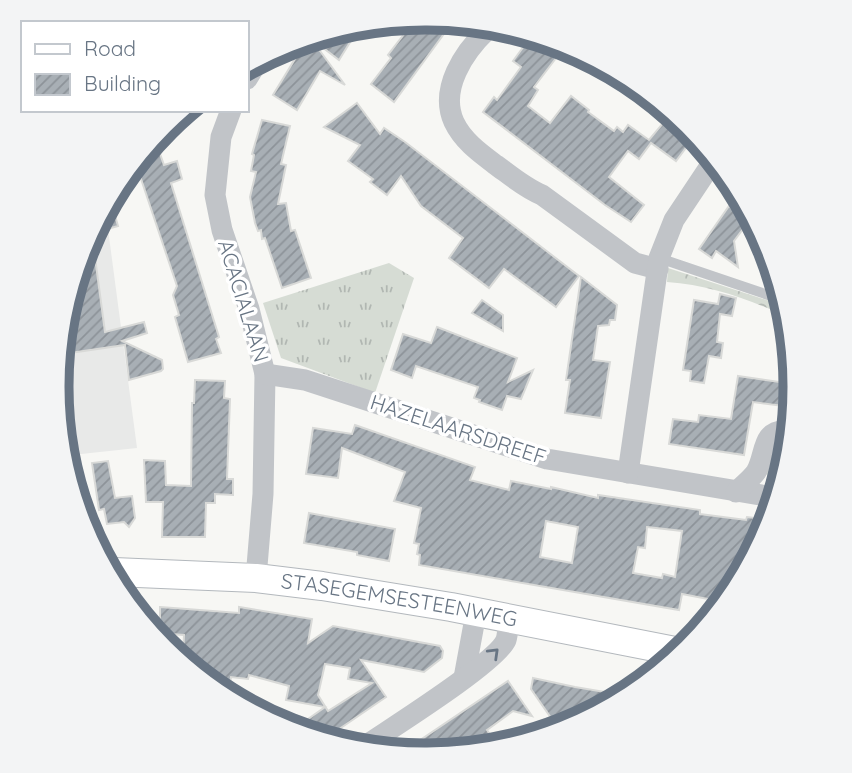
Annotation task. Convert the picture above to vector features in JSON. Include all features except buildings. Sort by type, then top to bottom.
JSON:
[{"type":"street","points":[[483,35],[462,62],[450,89],[452,114],[463,136],[474,148],[528,189],[542,195],[635,263],[659,264]]},
{"type":"street","name":"ACACIALAAN","points":[[230,112],[221,137],[215,195],[222,230],[249,309],[265,374],[263,494],[256,578]]},
{"type":"street","points":[[628,473],[659,264],[674,220],[708,168]]},
{"type":"street","name":"HAZELAARSDREEF","points":[[265,374],[306,380],[523,453],[766,496]]},
{"type":"street","points":[[736,492],[756,471],[767,439],[773,433],[780,432]]},
{"type":"street","name":"STASEGEMSESTEENWEG","points":[[121,572],[256,578],[322,586],[509,618],[667,650]]},
{"type":"street","points":[[464,678],[476,613]]},
{"type":"street","points":[[375,739],[464,678],[498,651],[506,640],[509,618]]},
{"type":"lane","points":[[659,264],[772,296]]},
{"type":"shaded area","points":[[108,226],[137,448],[76,455],[72,433],[69,386],[72,340],[81,294]]},
{"type":"green space","points":[[389,263],[414,278],[375,393],[281,358],[263,303]]},
{"type":"green space","points":[[668,268],[773,302],[775,311],[725,293],[667,282]]},
{"type":"green space","points":[[779,441],[771,479],[767,474],[762,479]]}]
